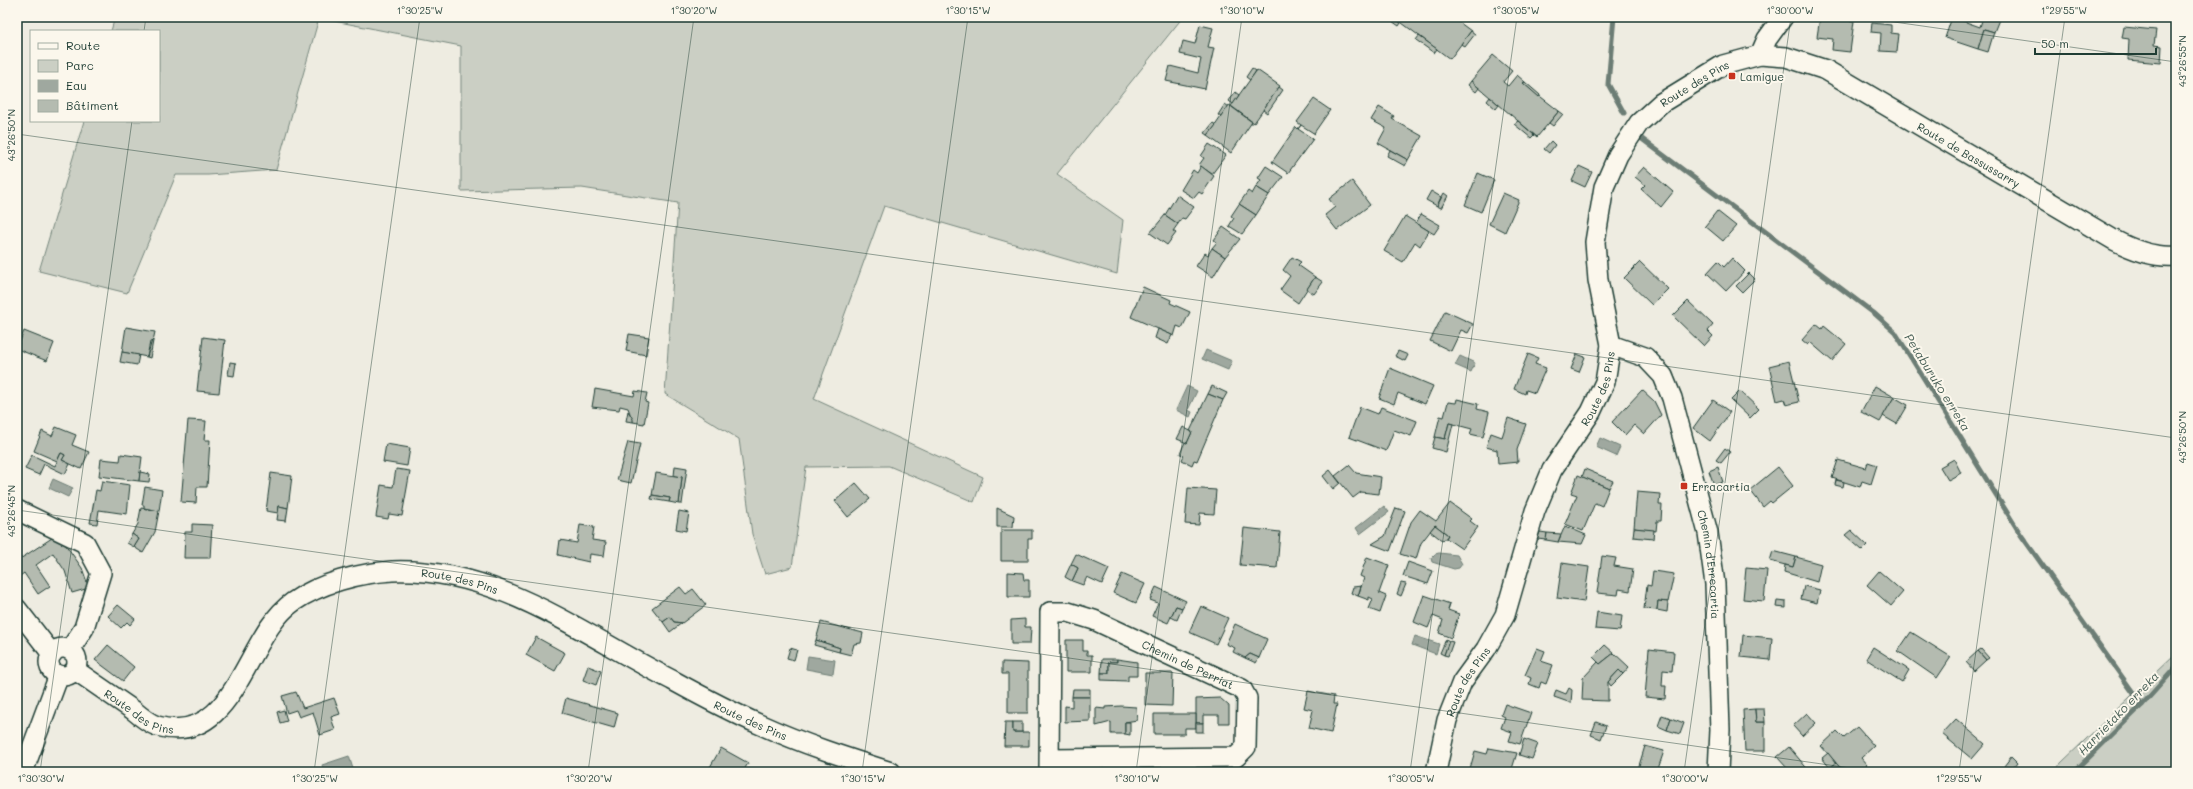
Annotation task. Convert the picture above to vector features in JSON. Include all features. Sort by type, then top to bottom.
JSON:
[{"type":"street","points":[[1760,55],[1767,39],[1782,17]]},
{"type":"street","name":"Route de Bassussarry","points":[[1760,55],[1786,57],[1826,70],[2114,240],[2132,249],[2146,253],[2166,257],[2176,256]]},
{"type":"street","name":"Route des Pins","points":[[1436,772],[1447,720],[1462,682],[1486,649],[1505,615],[1535,511],[1552,470],[1591,412],[1605,382],[1611,344],[1598,280],[1595,242],[1604,187],[1618,155],[1639,123],[1662,103],[1723,65],[1760,55]]},
{"type":"street","name":"Chemin d'Errecartia","points":[[1611,344],[1644,357],[1663,376],[1672,398],[1708,533],[1715,584],[1720,730],[1718,772]]},
{"type":"street","points":[[17,510],[85,542],[101,573],[84,628],[50,664],[55,673],[67,672]]},
{"type":"street","name":"Route des Pins","points":[[67,672],[154,725],[174,729],[194,727],[210,718],[224,703],[275,621],[292,602],[319,588],[356,576],[392,571],[430,573],[478,582],[524,600],[571,622],[663,676],[760,725],[836,755],[891,772]]},
{"type":"street","points":[[17,609],[61,652],[77,659],[67,672],[23,772]]},
{"type":"street","name":"Chemin de Perriat","points":[[1050,612],[1068,612],[1094,620],[1242,689],[1247,698],[1246,747],[1236,757],[1049,766],[1050,612]]},
{"type":"green space","points":[[115,17],[1183,17],[1057,174],[1123,220],[1117,274],[884,206],[814,399],[983,477],[974,502],[889,466],[806,467],[792,567],[765,574],[752,534],[739,439],[665,394],[678,203],[582,188],[461,191],[461,46],[319,18],[276,170],[208,175],[176,175],[127,293],[39,271],[84,122],[160,122],[160,30],[111,30]]},
{"type":"green space","points":[[2176,653],[2176,772],[2054,772],[2061,763]]},
{"type":"water","points":[[1206,350],[1232,361],[1228,370],[1202,359]]},
{"type":"water","points":[[1460,356],[1475,363],[1471,372],[1455,365]]},
{"type":"water","points":[[1187,386],[1197,391],[1188,410],[1192,412],[1190,417],[1176,410]]},
{"type":"water","points":[[1600,438],[1620,447],[1616,456],[1596,447]]},
{"type":"water","points":[[53,479],[73,488],[68,497],[49,488]]},
{"type":"water","points":[[1384,506],[1389,512],[1360,534],[1356,528]]},
{"type":"water","points":[[1435,554],[1457,555],[1462,564],[1459,568],[1454,569],[1432,562],[1431,558]]},
{"type":"water","points":[[1415,636],[1439,644],[1436,654],[1412,645]]},
{"type":"water","points":[[808,656],[835,660],[833,674],[806,669]]},
{"type":"water","points":[[349,756],[353,769],[348,772],[324,772],[322,765]]},
{"type":"building","points":[[1391,17],[1401,23],[1399,26],[1389,19]]},
{"type":"building","points":[[1394,17],[1452,17],[1471,31],[1450,59]]},
{"type":"building","points":[[1820,17],[1854,21],[1850,52],[1832,50],[1833,39],[1817,37]]},
{"type":"building","points":[[1952,17],[1980,27],[1983,17],[2000,17],[1994,32],[1984,29],[1978,49],[1945,38]]},
{"type":"building","points":[[1872,23],[1891,25],[1891,33],[1899,34],[1897,52],[1880,51],[1881,33],[1871,32]]},
{"type":"building","points":[[1200,25],[1213,28],[1208,47],[1214,48],[1205,89],[1166,81],[1170,66],[1198,73],[1201,59],[1180,54],[1183,41],[1195,44]]},
{"type":"building","points":[[2124,27],[2156,30],[2154,45],[2162,46],[2161,63],[2128,60],[2129,39],[2122,38]]},
{"type":"building","points":[[1984,29],[1994,32],[1988,52],[1978,49]]},
{"type":"building","points":[[1471,31],[1475,34],[1465,47],[1461,44]]},
{"type":"building","points":[[1419,36],[1437,49],[1434,53],[1416,40]]},
{"type":"building","points":[[1493,55],[1512,71],[1503,82],[1508,86],[1517,75],[1525,82],[1523,83],[1559,111],[1537,137],[1471,81]]},
{"type":"building","points":[[1252,68],[1256,71],[1250,80],[1246,77]]},
{"type":"building","points":[[1257,70],[1280,86],[1254,123],[1231,106]]},
{"type":"building","points":[[1471,81],[1479,88],[1476,92],[1468,85]]},
{"type":"building","points":[[1525,82],[1540,95],[1539,97],[1523,83]]},
{"type":"building","points":[[1279,87],[1283,90],[1267,113],[1263,110]]},
{"type":"building","points":[[1235,92],[1239,95],[1233,104],[1229,101]]},
{"type":"building","points":[[1490,97],[1499,105],[1496,109],[1487,101]]},
{"type":"building","points":[[1314,99],[1330,110],[1314,133],[1315,134],[1297,122]]},
{"type":"building","points":[[1225,104],[1229,107],[1221,117],[1218,115]]},
{"type":"building","points":[[1229,105],[1252,122],[1231,153],[1208,136]]},
{"type":"building","points":[[1379,107],[1394,116],[1392,119],[1422,136],[1408,160],[1378,143],[1386,128],[1371,120]]},
{"type":"building","points":[[1559,111],[1563,114],[1553,126],[1549,123]]},
{"type":"building","points":[[1518,121],[1534,135],[1531,138],[1514,124]]},
{"type":"building","points":[[1213,123],[1216,125],[1208,135],[1205,133]]},
{"type":"building","points":[[1296,127],[1313,139],[1288,173],[1272,162]]},
{"type":"building","points":[[1551,141],[1555,145],[1549,153],[1544,149]]},
{"type":"building","points":[[1209,144],[1226,155],[1212,174],[1199,165],[1204,158],[1201,156]]},
{"type":"building","points":[[1390,150],[1408,160],[1405,166],[1387,156]]},
{"type":"building","points":[[1201,166],[1214,176],[1202,194],[1199,192],[1194,198],[1181,190],[1193,170],[1197,173]]},
{"type":"building","points":[[1266,166],[1283,177],[1269,195],[1256,187],[1261,180],[1258,178]]},
{"type":"building","points":[[1579,166],[1592,172],[1585,187],[1572,181]]},
{"type":"building","points":[[1644,167],[1673,192],[1661,207],[1641,189],[1645,185],[1635,177]]},
{"type":"building","points":[[1478,173],[1494,180],[1481,212],[1465,205]]},
{"type":"building","points":[[1352,181],[1370,205],[1337,230],[1325,215],[1335,207],[1329,199]]},
{"type":"building","points":[[1256,187],[1269,195],[1256,215],[1239,204],[1248,191],[1252,194]]},
{"type":"building","points":[[1431,191],[1441,197],[1437,206],[1426,200]]},
{"type":"building","points":[[1444,193],[1448,196],[1441,208],[1437,206]]},
{"type":"building","points":[[1503,193],[1519,200],[1505,232],[1489,224]]},
{"type":"building","points":[[1177,195],[1194,207],[1185,219],[1182,218],[1178,224],[1165,215]]},
{"type":"building","points":[[1239,204],[1256,215],[1242,234],[1229,226],[1234,218],[1231,216]]},
{"type":"building","points":[[1717,211],[1736,226],[1723,241],[1705,226]]},
{"type":"building","points":[[1421,214],[1440,225],[1434,234],[1416,223]]},
{"type":"building","points":[[1165,215],[1178,224],[1173,231],[1176,233],[1167,245],[1150,233]]},
{"type":"building","points":[[1405,216],[1429,231],[1420,246],[1415,242],[1403,262],[1384,251]]},
{"type":"building","points":[[1223,227],[1240,239],[1225,257],[1212,248],[1217,242],[1214,240]]},
{"type":"building","points":[[1212,248],[1225,257],[1213,277],[1196,266],[1205,253],[1208,255]]},
{"type":"building","points":[[1292,257],[1301,262],[1298,265],[1315,277],[1298,303],[1280,290],[1290,276],[1283,270]]},
{"type":"building","points":[[1732,258],[1745,271],[1726,291],[1707,273],[1718,261],[1724,267]]},
{"type":"building","points":[[1640,262],[1668,289],[1652,305],[1624,278]]},
{"type":"building","points":[[1749,273],[1755,279],[1742,292],[1736,286]]},
{"type":"building","points":[[1315,277],[1323,282],[1314,294],[1307,289]]},
{"type":"building","points":[[1143,287],[1171,300],[1170,303],[1190,312],[1182,328],[1177,326],[1174,336],[1131,317]]},
{"type":"building","points":[[1688,301],[1713,325],[1708,331],[1713,336],[1704,346],[1673,316]]},
{"type":"building","points":[[1445,311],[1473,324],[1468,333],[1461,330],[1451,351],[1430,341]]},
{"type":"building","points":[[1816,324],[1822,329],[1824,326],[1846,344],[1832,361],[1810,342],[1808,345],[1802,340]]},
{"type":"building","points":[[126,327],[155,332],[153,341],[150,342],[147,357],[122,352]]},
{"type":"building","points":[[1158,329],[1172,335],[1168,344],[1155,338]]},
{"type":"building","points":[[24,331],[54,343],[47,361],[17,349]]},
{"type":"building","points":[[629,334],[649,337],[646,355],[626,351]]},
{"type":"building","points":[[203,337],[225,340],[219,393],[197,391]]},
{"type":"building","points":[[152,340],[153,341],[150,358],[147,357]]},
{"type":"building","points":[[1398,351],[1408,355],[1405,361],[1395,356]]},
{"type":"building","points":[[122,352],[139,355],[137,365],[120,362]]},
{"type":"building","points":[[1528,354],[1538,358],[1535,364],[1546,368],[1535,393],[1526,390],[1525,394],[1514,389]]},
{"type":"building","points":[[1577,354],[1585,357],[1579,372],[1571,369]]},
{"type":"building","points":[[1789,361],[1799,402],[1786,405],[1784,399],[1777,401],[1769,366]]},
{"type":"building","points":[[230,362],[236,363],[234,376],[228,375]]},
{"type":"building","points":[[1390,368],[1433,386],[1425,404],[1398,393],[1394,404],[1379,398]]},
{"type":"building","points":[[1212,386],[1227,393],[1223,400],[1208,394]]},
{"type":"building","points":[[1875,386],[1894,397],[1880,422],[1861,412]]},
{"type":"building","points":[[595,389],[634,396],[635,391],[647,393],[645,402],[648,403],[644,424],[633,422],[628,408],[620,406],[619,410],[592,407]]},
{"type":"building","points":[[1642,390],[1654,401],[1661,415],[1644,434],[1634,425],[1625,435],[1612,422]]},
{"type":"building","points":[[1740,391],[1759,409],[1750,418],[1731,400]]},
{"type":"building","points":[[1208,394],[1223,400],[1197,461],[1194,460],[1192,465],[1182,460],[1184,455],[1180,454],[1185,442],[1187,443],[1192,432],[1190,431]]},
{"type":"building","points":[[1894,397],[1908,405],[1897,424],[1883,416]]},
{"type":"building","points":[[1457,399],[1478,404],[1477,409],[1489,412],[1483,437],[1470,434],[1472,429],[1449,423],[1445,439],[1435,437],[1440,416],[1444,417],[1448,402],[1456,403]]},
{"type":"building","points":[[1713,400],[1730,412],[1710,441],[1693,428]]},
{"type":"building","points":[[1360,407],[1378,414],[1381,407],[1417,421],[1411,436],[1394,430],[1386,451],[1349,437]]},
{"type":"building","points":[[628,411],[633,419],[633,422],[626,421]]},
{"type":"building","points":[[1508,418],[1526,424],[1517,450],[1518,462],[1498,464],[1497,450],[1486,447],[1491,433],[1502,437]]},
{"type":"building","points":[[188,420],[206,421],[204,440],[210,440],[207,487],[197,487],[196,503],[181,502]]},
{"type":"building","points":[[1449,423],[1453,424],[1446,452],[1432,448],[1435,437],[1445,439]]},
{"type":"building","points":[[56,427],[76,435],[72,445],[89,452],[81,469],[62,460],[65,455],[61,453],[57,461],[34,451],[42,431],[52,436]]},
{"type":"building","points":[[1183,427],[1192,432],[1187,443],[1177,439]]},
{"type":"building","points":[[628,442],[640,444],[631,483],[617,480]]},
{"type":"building","points":[[386,444],[410,448],[407,466],[383,462]]},
{"type":"building","points":[[1725,448],[1730,452],[1721,463],[1716,460]]},
{"type":"building","points":[[61,453],[65,455],[62,460],[70,464],[65,474],[44,464],[39,475],[25,469],[32,455],[55,466]]},
{"type":"building","points":[[121,454],[142,457],[139,481],[99,476],[101,459],[120,461]]},
{"type":"building","points":[[1954,459],[1961,473],[1948,480],[1940,467]]},
{"type":"building","points":[[1838,460],[1866,468],[1868,462],[1877,465],[1871,484],[1862,481],[1860,487],[1832,478]]},
{"type":"building","points":[[1349,465],[1356,473],[1381,477],[1379,494],[1361,492],[1353,498],[1335,476]]},
{"type":"building","points":[[675,466],[687,468],[682,504],[679,504],[682,477],[674,476]]},
{"type":"building","points":[[1718,467],[1723,482],[1714,485],[1709,471]]},
{"type":"building","points":[[1778,467],[1793,486],[1772,503],[1770,501],[1763,507],[1750,490]]},
{"type":"building","points":[[396,469],[410,471],[402,516],[389,514],[388,519],[376,517],[381,485],[393,487]]},
{"type":"building","points":[[1585,469],[1613,481],[1609,488],[1582,477]]},
{"type":"building","points":[[1330,470],[1340,483],[1333,489],[1323,476]]},
{"type":"building","points":[[140,472],[150,474],[149,482],[139,481]]},
{"type":"building","points":[[271,473],[292,476],[288,508],[279,506],[278,513],[266,511]]},
{"type":"building","points":[[656,473],[682,477],[679,504],[669,502],[670,498],[652,495]]},
{"type":"building","points":[[1578,475],[1609,488],[1602,506],[1595,503],[1583,531],[1565,524],[1577,495],[1571,493]]},
{"type":"building","points":[[1836,480],[1844,482],[1843,487],[1835,485]]},
{"type":"building","points":[[102,481],[130,485],[127,514],[99,510],[97,524],[90,523],[96,490],[100,491]]},
{"type":"building","points":[[856,483],[870,499],[848,517],[835,501]]},
{"type":"building","points":[[145,487],[162,490],[159,511],[144,508],[144,505],[142,505]]},
{"type":"building","points":[[1188,488],[1216,490],[1214,514],[1200,513],[1199,525],[1185,524]]},
{"type":"building","points":[[1637,492],[1660,494],[1659,505],[1662,505],[1661,521],[1657,521],[1656,531],[1634,528]]},
{"type":"building","points":[[652,495],[670,498],[669,502],[651,499]]},
{"type":"building","points":[[1450,503],[1472,519],[1470,521],[1478,527],[1462,549],[1446,538],[1448,535],[1435,525],[1421,543],[1416,559],[1400,554],[1411,522],[1420,510],[1436,521]]},
{"type":"building","points":[[279,506],[288,508],[286,521],[277,520]]},
{"type":"building","points":[[141,508],[159,511],[155,532],[143,553],[134,547],[139,539],[132,534],[138,524]]},
{"type":"building","points":[[997,508],[1014,516],[1013,527],[997,527]]},
{"type":"building","points":[[1396,508],[1405,511],[1390,551],[1372,544],[1385,536]]},
{"type":"building","points":[[679,511],[689,513],[686,531],[676,529]]},
{"type":"building","points":[[192,524],[212,525],[210,558],[184,558],[185,532],[192,532]]},
{"type":"building","points":[[580,525],[594,527],[592,540],[606,542],[604,556],[590,554],[589,562],[558,555],[560,540],[577,543]]},
{"type":"building","points":[[1435,525],[1448,535],[1443,541],[1430,531]]},
{"type":"building","points":[[1565,526],[1586,535],[1582,544],[1558,542]]},
{"type":"building","points":[[1244,528],[1280,532],[1277,568],[1240,565]]},
{"type":"building","points":[[1634,528],[1654,530],[1653,539],[1633,537]]},
{"type":"building","points":[[1001,530],[1032,530],[1032,539],[1028,539],[1028,561],[1001,561]]},
{"type":"building","points":[[1851,530],[1867,545],[1862,550],[1845,535]]},
{"type":"building","points":[[1540,532],[1547,533],[1546,540],[1537,539]]},
{"type":"building","points":[[1547,533],[1561,534],[1558,542],[1546,540]]},
{"type":"building","points":[[58,534],[82,568],[89,588],[72,593],[65,571],[53,553],[36,565],[50,586],[38,594],[24,573],[20,576],[17,571],[17,561]]},
{"type":"building","points":[[132,534],[139,539],[134,547],[127,543]]},
{"type":"building","points":[[1773,551],[1796,557],[1793,567],[1770,561]]},
{"type":"building","points":[[1076,554],[1109,569],[1102,584],[1087,577],[1083,585],[1072,581],[1078,568],[1071,564]]},
{"type":"building","points":[[1602,556],[1616,558],[1614,566],[1633,569],[1630,591],[1619,589],[1618,595],[1597,593]]},
{"type":"building","points":[[1367,557],[1389,565],[1379,593],[1386,596],[1380,613],[1369,609],[1373,599],[1369,597],[1369,600],[1358,596],[1364,578],[1360,576]]},
{"type":"building","points":[[1796,557],[1821,564],[1817,582],[1784,572],[1785,565],[1793,567]]},
{"type":"building","points":[[1408,562],[1433,571],[1428,584],[1403,576]]},
{"type":"building","points":[[1562,563],[1589,567],[1584,602],[1557,598]]},
{"type":"building","points":[[1071,564],[1078,568],[1072,581],[1065,577]]},
{"type":"building","points":[[1746,568],[1767,570],[1764,601],[1743,599]]},
{"type":"building","points":[[1653,571],[1674,574],[1668,602],[1658,601],[1657,610],[1644,609],[1647,585],[1651,586]]},
{"type":"building","points":[[1879,571],[1903,592],[1891,606],[1867,585]]},
{"type":"building","points":[[1008,572],[1023,573],[1024,580],[1029,580],[1029,597],[1008,597]]},
{"type":"building","points":[[1122,574],[1145,584],[1136,603],[1113,593]]},
{"type":"building","points":[[1401,583],[1406,584],[1401,596],[1397,594]]},
{"type":"building","points":[[1361,586],[1358,596],[1351,593],[1353,587]]},
{"type":"building","points":[[1804,586],[1820,590],[1817,603],[1801,599]]},
{"type":"building","points":[[680,587],[686,594],[693,589],[706,605],[682,623],[674,622],[670,617],[663,622],[652,608]]},
{"type":"building","points":[[1156,587],[1186,601],[1182,608],[1176,606],[1168,623],[1152,616],[1158,603],[1150,600]]},
{"type":"building","points":[[1424,595],[1450,604],[1448,610],[1459,614],[1451,638],[1439,633],[1443,620],[1433,616],[1428,628],[1414,622]]},
{"type":"building","points":[[1658,601],[1668,602],[1667,612],[1657,610]]},
{"type":"building","points":[[1777,601],[1786,602],[1786,608],[1776,607]]},
{"type":"building","points":[[118,605],[135,619],[130,625],[127,622],[121,628],[108,616]]},
{"type":"building","points":[[1176,606],[1182,608],[1177,620],[1171,617]]},
{"type":"building","points":[[1201,606],[1228,618],[1216,644],[1189,632]]},
{"type":"building","points":[[1597,612],[1622,616],[1620,631],[1595,629]]},
{"type":"building","points":[[670,617],[674,622],[682,623],[670,632],[663,622]]},
{"type":"building","points":[[1025,619],[1025,627],[1031,627],[1030,644],[1011,644],[1011,620]]},
{"type":"building","points":[[821,622],[863,633],[861,643],[854,644],[851,655],[839,652],[840,648],[816,640]]},
{"type":"building","points":[[1235,624],[1267,639],[1259,658],[1250,654],[1245,658],[1233,652],[1235,648],[1226,644]]},
{"type":"building","points":[[1911,632],[1951,657],[1937,678],[1898,651]]},
{"type":"building","points":[[1743,635],[1772,638],[1770,660],[1741,657]]},
{"type":"building","points":[[536,637],[565,653],[555,671],[526,655]]},
{"type":"building","points":[[1446,639],[1449,641],[1444,655],[1440,653]]},
{"type":"building","points":[[816,640],[840,648],[839,652],[814,645]]},
{"type":"building","points":[[1066,640],[1083,640],[1083,651],[1087,651],[1087,655],[1092,655],[1092,672],[1066,672]]},
{"type":"building","points":[[1449,641],[1453,642],[1448,656],[1444,655]]},
{"type":"building","points":[[108,645],[134,667],[123,681],[95,660]]},
{"type":"building","points":[[1605,645],[1614,653],[1600,664],[1593,657]]},
{"type":"building","points":[[1873,647],[1909,670],[1902,682],[1866,659]]},
{"type":"building","points":[[790,648],[797,650],[794,660],[787,658]]},
{"type":"building","points":[[1537,648],[1545,651],[1541,661],[1553,665],[1546,684],[1541,682],[1539,688],[1529,684],[1531,678],[1525,675]]},
{"type":"building","points":[[1649,649],[1674,652],[1672,671],[1663,670],[1662,686],[1666,686],[1665,699],[1645,697]]},
{"type":"building","points":[[1981,649],[1989,658],[1986,660],[1978,651]]},
{"type":"building","points":[[1978,651],[1986,660],[1974,671],[1966,662]]},
{"type":"building","points":[[1614,653],[1629,667],[1623,674],[1619,670],[1608,682],[1608,701],[1582,700],[1583,678],[1598,662],[1600,664]]},
{"type":"building","points":[[1250,654],[1259,658],[1256,663],[1245,658]]},
{"type":"building","points":[[1102,659],[1117,659],[1117,662],[1109,662],[1109,673],[1101,673]]},
{"type":"building","points":[[1117,659],[1137,662],[1137,676],[1128,676],[1128,681],[1101,680],[1101,673],[1109,673],[1109,662],[1117,662]]},
{"type":"building","points":[[1002,662],[1028,663],[1028,713],[1008,713],[1008,674],[1002,674]]},
{"type":"building","points":[[588,666],[601,671],[596,685],[583,680]]},
{"type":"building","points":[[17,669],[21,669],[20,681],[17,681]]},
{"type":"building","points":[[1619,670],[1623,674],[1611,686],[1608,682]]},
{"type":"building","points":[[1145,673],[1173,673],[1172,706],[1145,705]]},
{"type":"building","points":[[1569,688],[1572,690],[1571,703],[1554,697],[1556,690],[1566,694]]},
{"type":"building","points":[[1073,689],[1090,689],[1090,697],[1072,697]]},
{"type":"building","points":[[1308,691],[1334,696],[1333,704],[1337,704],[1331,733],[1309,728],[1313,710],[1304,708]]},
{"type":"building","points":[[296,692],[303,708],[334,698],[340,714],[331,717],[335,730],[320,735],[313,712],[299,717],[296,710],[287,713],[282,696]]},
{"type":"building","points":[[1072,697],[1090,697],[1090,721],[1065,722],[1065,706],[1072,707]]},
{"type":"building","points":[[566,698],[618,713],[614,728],[562,713]]},
{"type":"building","points":[[1220,698],[1229,706],[1229,723],[1219,723],[1219,715],[1203,715],[1203,723],[1196,723],[1196,699]]},
{"type":"building","points":[[1505,704],[1531,713],[1520,744],[1509,741],[1512,732],[1501,728],[1505,717],[1501,715]]},
{"type":"building","points":[[1105,707],[1136,707],[1137,720],[1125,722],[1125,734],[1111,734],[1111,722],[1096,726],[1096,708],[1105,709]]},
{"type":"building","points":[[1755,709],[1756,722],[1765,722],[1765,751],[1745,751],[1743,710]]},
{"type":"building","points":[[1755,709],[1764,709],[1765,722],[1756,722]]},
{"type":"building","points":[[284,710],[287,721],[280,723],[277,712]]},
{"type":"building","points":[[1807,713],[1816,723],[1802,736],[1793,726]]},
{"type":"building","points":[[1154,714],[1196,714],[1196,728],[1185,728],[1185,734],[1154,734]]},
{"type":"building","points":[[1662,715],[1671,718],[1667,730],[1658,726]]},
{"type":"building","points":[[1671,718],[1684,723],[1680,734],[1667,730]]},
{"type":"building","points":[[1956,719],[1985,744],[1972,759],[1942,734]]},
{"type":"building","points":[[1005,722],[1013,722],[1013,732],[1029,732],[1029,746],[1004,746]]},
{"type":"building","points":[[1013,722],[1022,722],[1022,732],[1013,732]]},
{"type":"building","points":[[1125,722],[1130,722],[1130,735],[1125,734]]},
{"type":"building","points":[[1596,722],[1606,726],[1601,739],[1591,735]]},
{"type":"building","points":[[1196,723],[1203,723],[1203,732],[1196,732]]},
{"type":"building","points":[[1857,727],[1874,746],[1861,758],[1867,765],[1866,766],[1859,772],[1844,772],[1821,746],[1837,731],[1844,738]]},
{"type":"building","points":[[1524,739],[1538,744],[1532,759],[1519,755]]},
{"type":"building","points":[[1645,746],[1664,751],[1657,772],[1637,772]]},
{"type":"building","points":[[1789,747],[1810,772],[1783,772],[1787,768],[1777,757]]},
{"type":"building","points":[[721,748],[748,763],[743,772],[718,772],[710,767]]},
{"type":"building","points":[[1489,748],[1517,753],[1511,772],[1469,772],[1475,751],[1487,754]]},
{"type":"building","points":[[1828,753],[1836,763],[1830,768],[1822,758]]},
{"type":"building","points":[[2011,757],[2017,763],[2011,771],[2004,766]]},
{"type":"building","points":[[1836,763],[1844,772],[1834,772],[1830,768]]},
{"type":"waterway","name":"Petaburuko erreka","points":[[1614,17],[1608,84],[1624,113]]},
{"type":"waterway","name":"Petaburuko erreka","points":[[1642,139],[1875,314],[1895,332],[2021,535],[2142,705]]},
{"type":"waterway","name":"Harrietako erreka","points":[[2074,772],[2142,705],[2176,667]]},
{"type":"place","name":"Lamigue","points":[[1732,76]]},
{"type":"place","name":"Erracartia","points":[[1684,486]]}]
